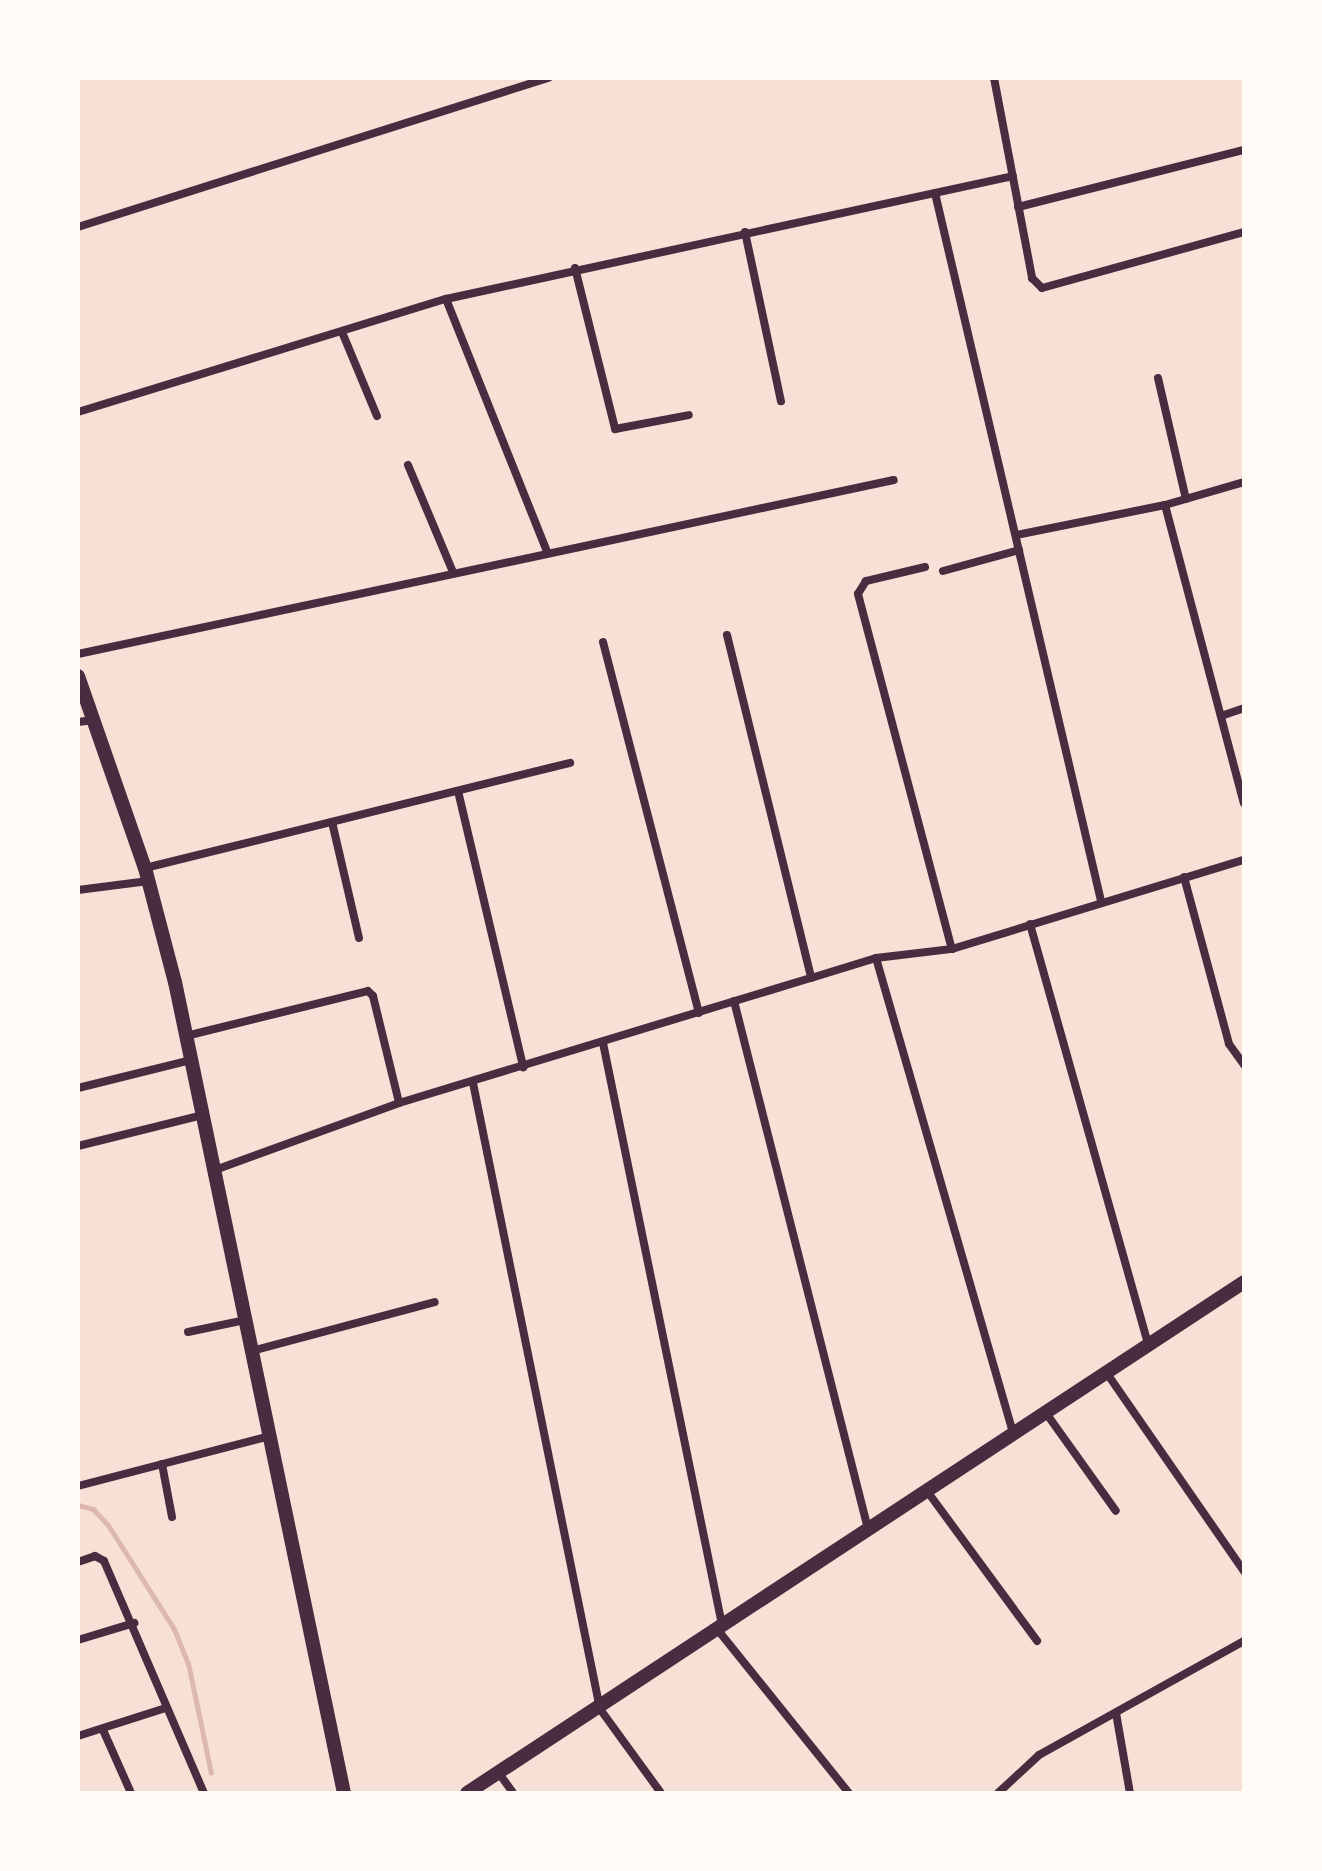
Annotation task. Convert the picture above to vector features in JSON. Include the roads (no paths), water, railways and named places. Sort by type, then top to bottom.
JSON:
[{"type":"street","points":[[78,227],[549,78]]},
{"type":"street","points":[[994,78],[1032,278],[1042,288],[1244,232]]},
{"type":"street","points":[[1018,207],[1244,150]]},
{"type":"street","points":[[78,412],[446,299],[575,268],[1013,176]]},
{"type":"street","points":[[935,193],[1101,901]]},
{"type":"street","points":[[745,232],[781,401]]},
{"type":"street","points":[[575,268],[615,429],[689,415]]},
{"type":"street","points":[[446,299],[547,552]]},
{"type":"street","points":[[342,332],[377,416]]},
{"type":"street","points":[[1158,378],[1186,499]]},
{"type":"street","points":[[408,465],[453,572]]},
{"type":"street","points":[[78,654],[894,480]]},
{"type":"street","points":[[1016,535],[1165,505],[1244,482]]},
{"type":"street","points":[[1165,505],[1244,803]]},
{"type":"street","points":[[943,571],[1019,550]]},
{"type":"street","points":[[925,567],[866,581],[858,594],[952,949]]},
{"type":"street","points":[[727,635],[811,978]]},
{"type":"street","points":[[603,642],[699,1013]]},
{"type":"street","points":[[78,676],[147,874],[186,1036],[344,1793]]},
{"type":"street","points":[[1221,716],[1244,708]]},
{"type":"street","points":[[78,722],[95,720]]},
{"type":"street","points":[[78,890],[570,763]]},
{"type":"street","points":[[458,791],[523,1067]]},
{"type":"street","points":[[332,822],[359,938]]},
{"type":"street","points":[[215,1170],[399,1103],[876,958],[952,949],[1101,901],[1244,860]]},
{"type":"street","points":[[1184,877],[1229,1044],[1244,1065]]},
{"type":"street","points":[[1030,924],[1148,1344]]},
{"type":"street","points":[[876,958],[1014,1435]]},
{"type":"street","points":[[186,1036],[368,991],[373,996],[399,1103]]},
{"type":"street","points":[[734,1001],[868,1529]]},
{"type":"street","points":[[603,1043],[720,1627],[849,1793]]},
{"type":"street","points":[[78,1088],[191,1060]]},
{"type":"street","points":[[473,1083],[600,1709],[661,1793]]},
{"type":"street","points":[[78,1146],[202,1115]]},
{"type":"street","points":[[467,1793],[600,1709],[1244,1282]]},
{"type":"street","points":[[252,1351],[435,1302]]},
{"type":"street","points":[[188,1332],[245,1320]]},
{"type":"street","points":[[1106,1372],[1244,1571]]},
{"type":"street","points":[[1046,1413],[1116,1511]]},
{"type":"street","points":[[78,1486],[270,1436]]},
{"type":"street","points":[[162,1464],[172,1517]]},
{"type":"street","points":[[927,1491],[1037,1641]]},
{"type":"street","points":[[78,1562],[95,1556],[104,1561],[134,1623],[166,1708],[204,1793]]},
{"type":"street","points":[[78,1640],[134,1623]]},
{"type":"street","points":[[998,1793],[1039,1755],[1244,1641]]},
{"type":"street","points":[[78,1736],[166,1708]]},
{"type":"street","points":[[1116,1713],[1130,1793]]},
{"type":"street","points":[[103,1730],[131,1793]]},
{"type":"street","points":[[498,1772],[513,1793]]},
{"type":"waterway","points":[[78,1505],[93,1509],[108,1525],[174,1629],[188,1663],[211,1773]]}]
